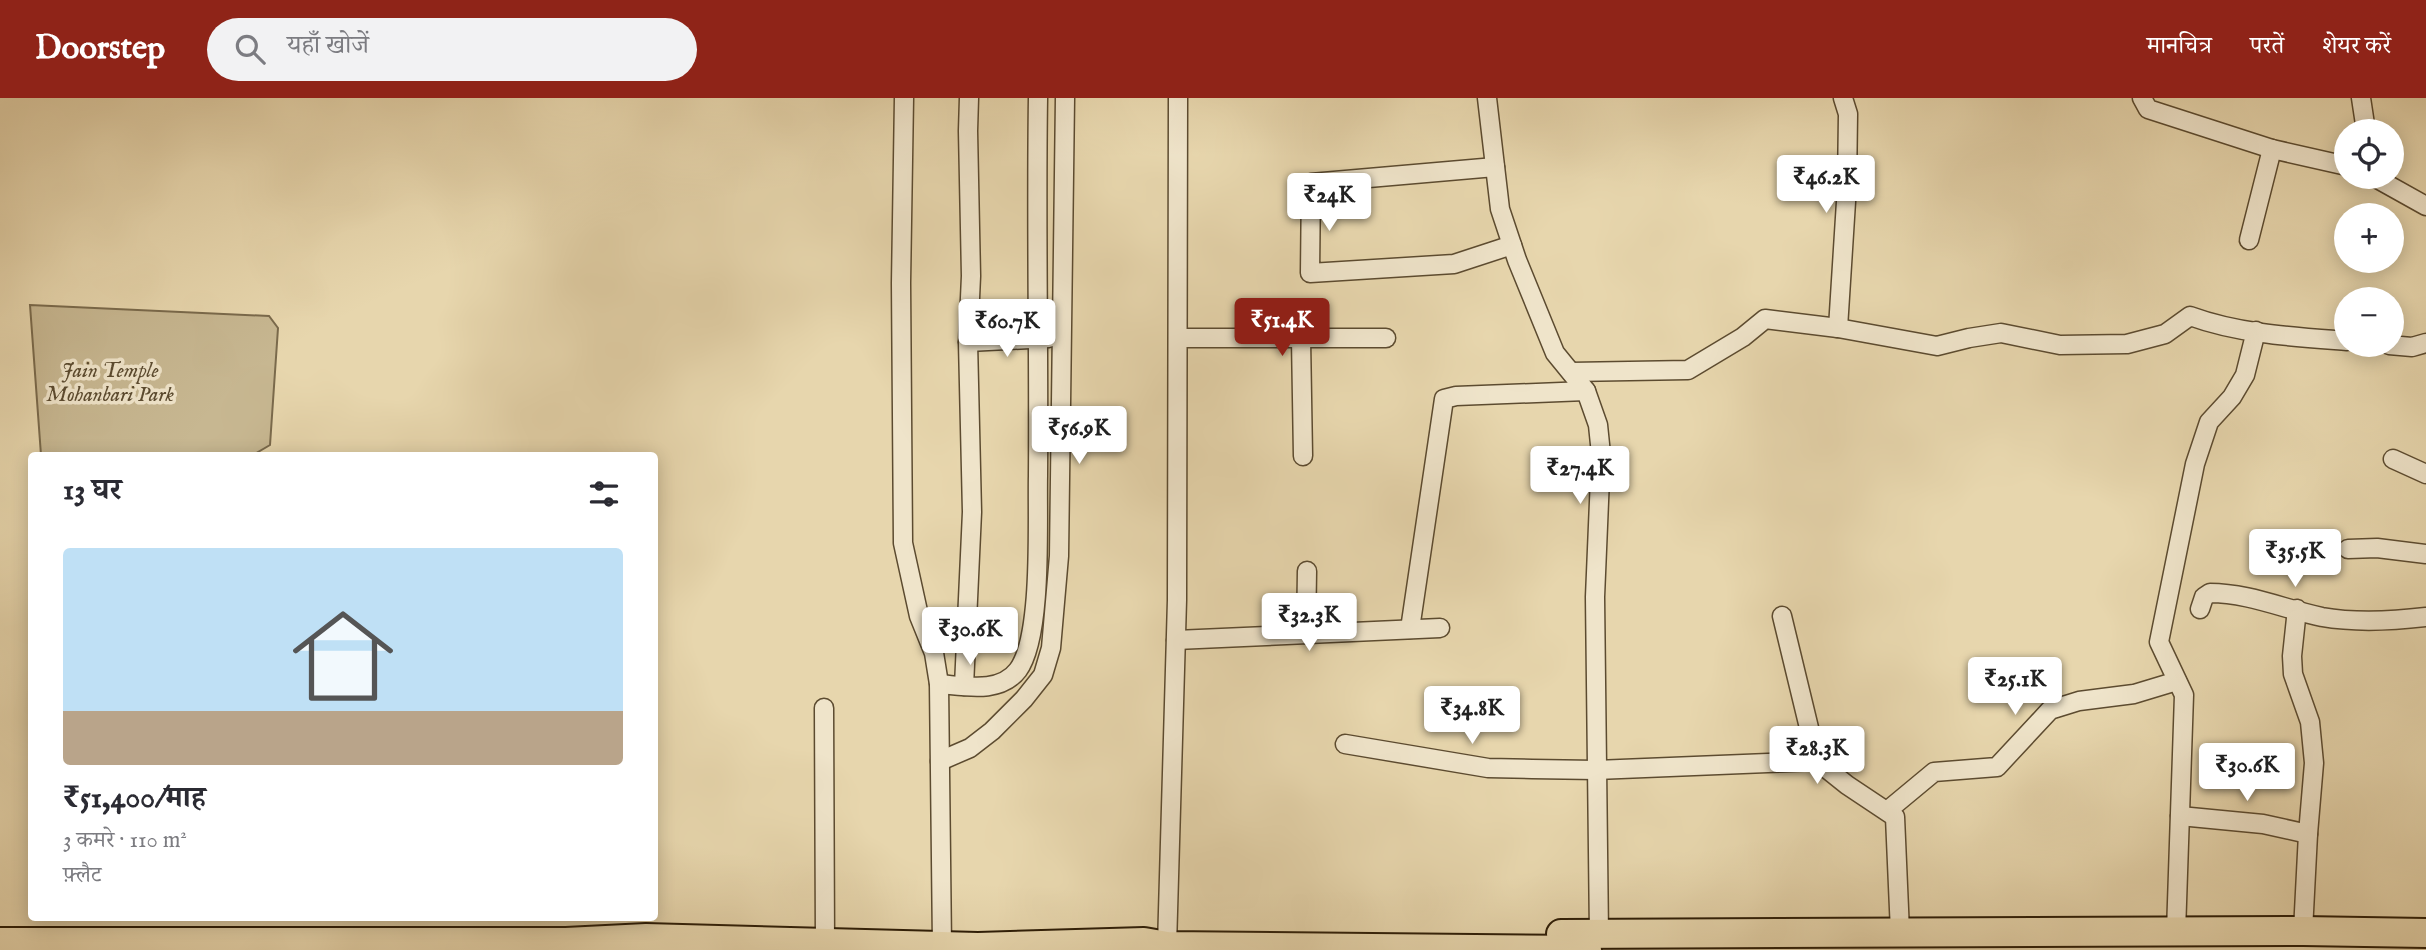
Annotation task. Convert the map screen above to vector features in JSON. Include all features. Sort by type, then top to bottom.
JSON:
[{"type":"main road","points":[[0,926],[566,930],[646,944],[825,943],[978,947],[1159,940],[1593,942],[1900,932],[2426,949]]},
{"type":"main road","points":[[2177,941],[2304,931],[2426,933]]},
{"type":"main road","points":[[0,942],[405,946],[566,942],[607,938]]},
{"type":"street","points":[[904,98],[901,283],[902,543],[919,616],[934,653],[939,684],[942,946]]},
{"type":"street","points":[[964,686],[972,512],[968,342],[971,276],[969,98]]},
{"type":"street","points":[[939,684],[1014,691],[1043,675],[1051,648],[1048,557],[1051,134],[1038,98]]},
{"type":"street","points":[[1051,338],[1051,134],[1065,98]]},
{"type":"street","points":[[1159,940],[1176,640],[1178,98]]},
{"type":"street","points":[[1487,98],[1500,209],[1512,245],[1555,353],[1586,391],[1598,425],[1601,454],[1595,597],[1593,942]]},
{"type":"street","points":[[1838,328],[1847,186],[1848,114],[1843,98]]},
{"type":"street","points":[[2142,98],[2148,109],[2272,149],[2334,163]]},
{"type":"street","points":[[2361,98],[2364,119]]},
{"type":"street","points":[[2249,240],[2272,149]]},
{"type":"street","points":[[1495,167],[1311,183],[1310,273],[1454,264],[1512,245]]},
{"type":"street","points":[[2396,189],[2426,206]]},
{"type":"street","points":[[1571,372],[1688,370],[1743,337],[1765,320],[1838,328],[1937,346],[2001,333],[2060,345],[2127,344],[2165,334],[2190,316],[2204,322],[2256,331],[2334,340]]},
{"type":"street","points":[[2177,941],[2184,695],[2159,642],[2192,477],[2209,422],[2232,397],[2245,375],[2256,331]]},
{"type":"street","points":[[968,342],[1051,338]]},
{"type":"street","points":[[1178,338],[1386,338]]},
{"type":"street","points":[[1301,339],[1303,456]]},
{"type":"street","points":[[2404,346],[2426,343]]},
{"type":"street","points":[[1410,629],[1444,399],[1456,396],[1586,391]]},
{"type":"street","points":[[2393,459],[2426,474]]},
{"type":"street","points":[[2348,549],[2377,548],[2426,554]]},
{"type":"street","points":[[940,761],[970,748],[992,731],[1014,691],[1016,673],[1029,650],[1048,557]]},
{"type":"street","points":[[1306,634],[1307,571]]},
{"type":"street","points":[[2200,609],[2204,597],[2210,593],[2260,600],[2322,617],[2352,620],[2426,617]]},
{"type":"street","points":[[2297,609],[2292,656],[2293,674],[2314,739],[2304,931]]},
{"type":"street","points":[[1782,616],[1817,761],[1895,817],[1900,932]]},
{"type":"street","points":[[1176,640],[1440,628]]},
{"type":"street","points":[[1887,811],[1934,772],[1997,767],[2050,710],[2079,701],[2134,694],[2177,681]]},
{"type":"street","points":[[824,708],[825,943]]},
{"type":"street","points":[[1345,744],[1488,768],[1596,770],[1817,761]]},
{"type":"street","points":[[2180,816],[2263,824],[2308,834]]},
{"type":"green space","name":"Jain Temple Mohanbari Park","points":[[30,305],[269,316],[278,328],[270,445],[258,452],[41,452]]}]
